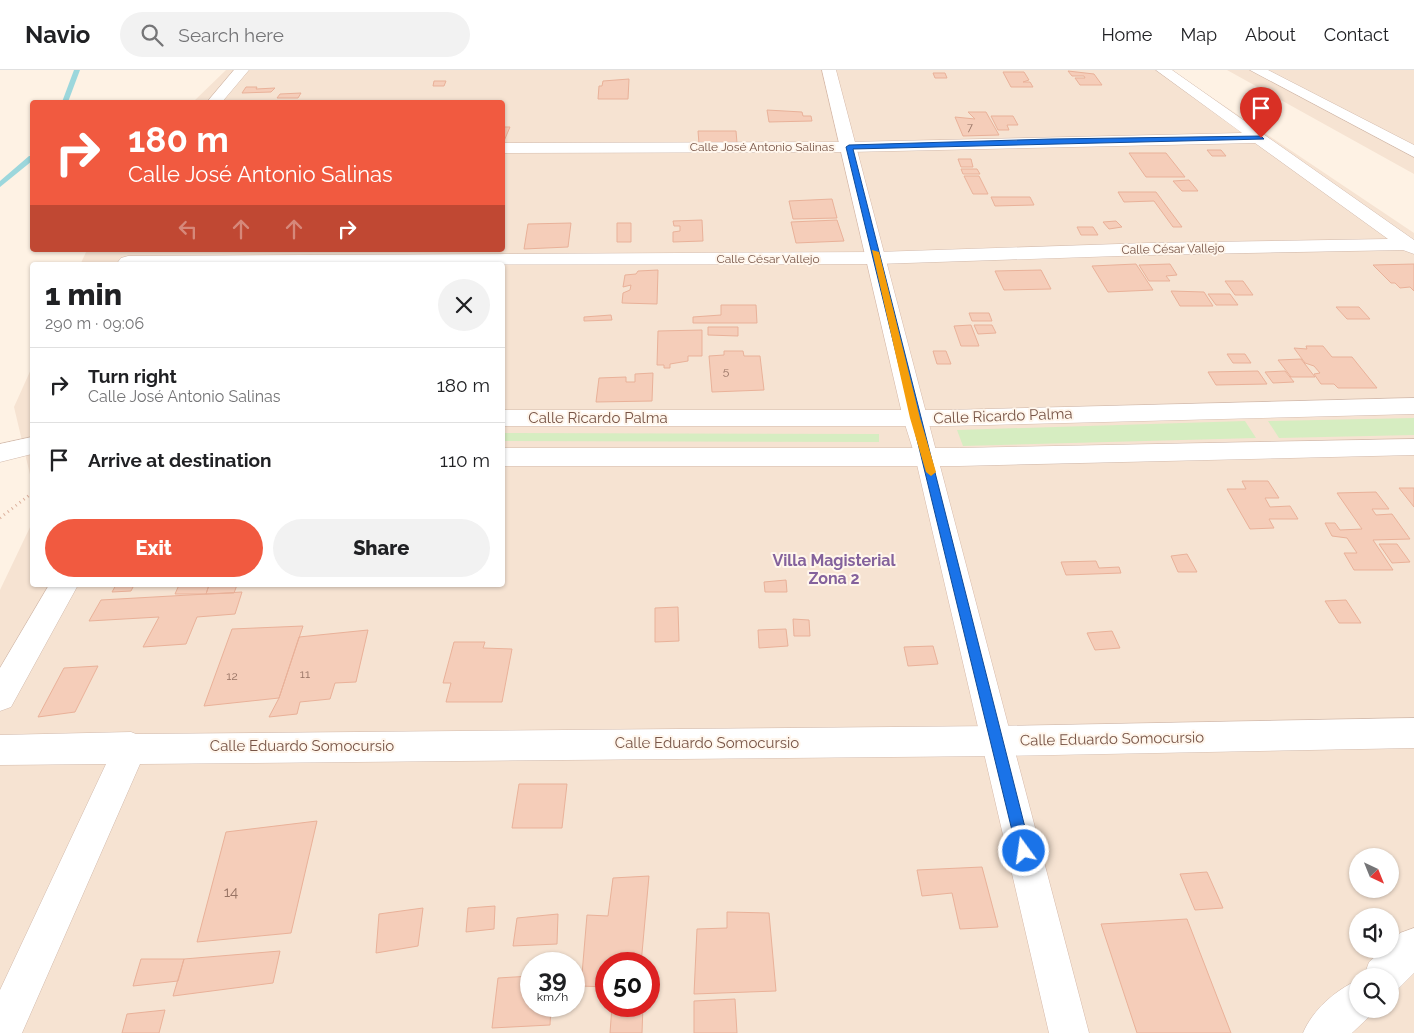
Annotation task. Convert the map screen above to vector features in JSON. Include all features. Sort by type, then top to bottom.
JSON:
[{"type":"street","points":[[216,100],[242,70]]},
{"type":"street","points":[[828,70],[877,258],[915,418],[927,456],[1069,1033]]},
{"type":"street","points":[[1163,70],[1412,246]]},
{"type":"street","points":[[1257,70],[1262,70]]},
{"type":"street","points":[[1257,70],[1411,148]]},
{"type":"street","name":"Calle José Antonio Salinas","points":[[505,148],[849,147],[1052,141],[1261,138]]},
{"type":"street","name":"Calle César Vallejo","points":[[128,262],[877,258],[1148,249],[1412,246]]},
{"type":"street","name":"Calle Ricardo Palma","points":[[505,418],[915,418],[1414,406]]},
{"type":"street","points":[[505,458],[927,456],[1414,447]]},
{"type":"street","points":[[0,697],[63,587]]},
{"type":"street","name":"Calle Eduardo Somocursio","points":[[0,750],[131,747],[997,741],[1414,733]]},
{"type":"street","points":[[1,1033],[131,747]]},
{"type":"street","points":[[1392,968],[1414,947]]},
{"type":"street","points":[[1323,1033],[1349,1008]]},
{"type":"path","points":[[0,518],[30,495]]},
{"type":"shaded area","points":[[226,70],[1171,70],[1414,233],[1414,1033],[0,1033],[0,590],[30,527],[30,587],[505,587],[505,262],[81,262],[86,252],[505,252],[505,100],[195,100]]},
{"type":"shaded area","points":[[1227,70],[1414,70],[1414,174]]},
{"type":"shaded area","points":[[30,371],[30,475],[14,407]]},
{"type":"green space","points":[[1414,418],[1414,435],[1279,438],[1268,421]]},
{"type":"green space","points":[[1245,421],[1256,438],[963,446],[957,430]]},
{"type":"green space","points":[[505,433],[879,434],[879,442],[505,441]]},
{"type":"building","points":[[1068,71],[1094,74],[1102,85],[1080,85],[1075,78],[1085,78],[1084,76],[1072,76]]},
{"type":"building","points":[[1003,72],[1024,72],[1029,80],[1023,82],[1030,82],[1033,87],[1011,87]]},
{"type":"building","points":[[933,73],[945,73],[947,78],[935,78]]},
{"type":"building","points":[[629,79],[628,99],[598,99],[599,86],[602,86],[603,81]]},
{"type":"building","points":[[434,81],[446,81],[444,86],[433,86]]},
{"type":"building","points":[[246,87],[257,87],[256,89],[275,88],[271,92],[242,93]]},
{"type":"building","points":[[301,93],[298,98],[277,98],[280,94]]},
{"type":"building","points":[[767,110],[802,112],[803,116],[811,116],[812,121],[769,122]]},
{"type":"building","points":[[968,112],[986,112],[999,135],[963,136],[955,117],[975,119]]},
{"type":"building","points":[[991,116],[1013,116],[1018,125],[1007,125],[1009,130],[998,130]]},
{"type":"building","points":[[505,127],[510,127],[505,139]]},
{"type":"building","points":[[698,131],[736,131],[737,143],[699,144]]},
{"type":"building","points":[[1207,150],[1221,150],[1226,156],[1212,156]]},
{"type":"building","points":[[1129,153],[1166,153],[1185,177],[1146,177]]},
{"type":"building","points":[[958,159],[971,159],[973,167],[961,167]]},
{"type":"building","points":[[961,169],[977,169],[980,174],[963,174]]},
{"type":"building","points":[[964,176],[979,176],[988,194],[973,194]]},
{"type":"building","points":[[1189,180],[1198,191],[1182,191],[1173,181]]},
{"type":"building","points":[[1118,192],[1156,192],[1182,227],[1173,227],[1154,201],[1124,202]]},
{"type":"building","points":[[991,197],[1030,197],[1034,205],[995,206]]},
{"type":"building","points":[[832,199],[837,218],[793,219],[789,201]]},
{"type":"building","points":[[702,220],[703,241],[673,242],[673,232],[680,231],[680,226],[674,226],[673,221]]},
{"type":"building","points":[[837,220],[844,241],[796,243],[791,222]]},
{"type":"building","points":[[1116,221],[1122,227],[1109,229],[1103,222]]},
{"type":"building","points":[[571,223],[568,247],[524,249],[528,224]]},
{"type":"building","points":[[617,223],[631,223],[631,242],[617,242]]},
{"type":"building","points":[[1077,227],[1093,227],[1098,235],[1081,235]]},
{"type":"building","points":[[1136,264],[1153,290],[1108,292],[1092,266]]},
{"type":"building","points":[[1170,264],[1177,275],[1166,276],[1170,281],[1149,281],[1139,265]]},
{"type":"building","points":[[1414,264],[1414,291],[1410,287],[1400,288],[1395,283],[1391,283],[1373,265]]},
{"type":"building","points":[[658,270],[657,304],[622,303],[623,293],[630,290],[631,285],[623,287],[625,275],[636,274],[638,271]]},
{"type":"building","points":[[1041,270],[1051,289],[1004,290],[995,271]]},
{"type":"building","points":[[1225,281],[1243,281],[1253,295],[1235,295]]},
{"type":"building","points":[[1171,291],[1204,292],[1213,306],[1180,306]]},
{"type":"building","points":[[1208,294],[1230,294],[1238,305],[1216,305]]},
{"type":"building","points":[[721,305],[756,305],[757,323],[693,323],[693,317],[721,315]]},
{"type":"building","points":[[1336,307],[1359,307],[1370,319],[1347,319]]},
{"type":"building","points":[[969,313],[989,313],[992,321],[972,321]]},
{"type":"building","points":[[611,315],[612,320],[584,321],[584,317]]},
{"type":"building","points":[[971,325],[979,346],[961,346],[954,326]]},
{"type":"building","points":[[974,325],[992,325],[996,333],[978,334]]},
{"type":"building","points":[[708,327],[738,327],[738,336],[708,335]]},
{"type":"building","points":[[702,330],[702,356],[688,356],[688,361],[670,364],[670,368],[664,368],[664,365],[657,365],[658,331]]},
{"type":"building","points":[[1306,346],[1323,346],[1332,357],[1352,357],[1377,388],[1338,388],[1334,384],[1321,384],[1314,374],[1320,373],[1314,366],[1305,363],[1294,348],[1307,349]]},
{"type":"building","points":[[724,351],[743,351],[744,356],[760,356],[764,390],[712,392],[709,356],[724,355]]},
{"type":"building","points":[[933,351],[946,351],[951,364],[937,364]]},
{"type":"building","points":[[1227,354],[1245,354],[1251,363],[1233,363]]},
{"type":"building","points":[[1301,359],[1315,377],[1291,377],[1278,360]]},
{"type":"building","points":[[1258,371],[1267,384],[1216,385],[1208,372]]},
{"type":"building","points":[[1285,371],[1294,382],[1273,383],[1265,372]]},
{"type":"building","points":[[653,373],[652,401],[596,402],[599,378],[626,377],[626,382],[635,382],[635,374]]},
{"type":"building","points":[[1242,481],[1268,481],[1279,498],[1265,498],[1270,507],[1290,506],[1298,519],[1269,519],[1274,528],[1250,529],[1227,489],[1246,489]]},
{"type":"building","points":[[1399,488],[1414,488],[1414,507]]},
{"type":"building","points":[[1376,492],[1389,509],[1372,509],[1376,515],[1392,514],[1410,539],[1373,540],[1393,570],[1354,570],[1344,553],[1357,553],[1347,538],[1332,536],[1325,523],[1335,523],[1340,530],[1362,529],[1337,493]]},
{"type":"building","points":[[1379,544],[1397,544],[1410,562],[1392,563]]},
{"type":"building","points":[[1187,554],[1197,572],[1178,572],[1171,556]]},
{"type":"building","points":[[1096,561],[1099,568],[1119,567],[1121,573],[1066,575],[1061,562]]},
{"type":"building","points":[[786,580],[787,592],[765,592],[764,582]]},
{"type":"building","points":[[115,587],[133,587],[131,591],[112,592]]},
{"type":"building","points":[[178,587],[208,587],[206,594],[175,594]]},
{"type":"building","points":[[208,587],[236,587],[234,593],[206,594]]},
{"type":"building","points":[[242,592],[235,614],[197,617],[186,644],[143,647],[159,617],[89,621],[101,600]]},
{"type":"building","points":[[1346,600],[1361,623],[1339,623],[1325,601]]},
{"type":"building","points":[[678,607],[679,641],[655,642],[655,608]]},
{"type":"building","points":[[793,619],[809,620],[810,636],[794,636]]},
{"type":"building","points":[[303,626],[279,698],[204,706],[232,629]]},
{"type":"building","points":[[786,629],[788,646],[759,648],[758,630]]},
{"type":"building","points":[[368,630],[356,682],[335,683],[330,699],[300,702],[297,714],[269,717],[279,698],[299,637]]},
{"type":"building","points":[[1112,631],[1120,648],[1095,650],[1087,633]]},
{"type":"building","points":[[454,642],[485,642],[483,648],[512,649],[502,702],[446,702],[451,683],[443,683]]},
{"type":"building","points":[[933,646],[938,664],[908,666],[904,647]]},
{"type":"building","points":[[98,666],[75,712],[38,717],[64,668]]},
{"type":"building","points":[[519,784],[567,784],[562,828],[512,828]]},
{"type":"building","points":[[317,821],[291,933],[197,942],[226,832]]},
{"type":"building","points":[[982,867],[998,927],[960,929],[952,893],[922,896],[917,870]]},
{"type":"building","points":[[1207,872],[1223,908],[1195,910],[1180,874]]},
{"type":"building","points":[[649,876],[642,952],[595,952],[595,987],[585,986],[584,952],[587,915],[608,916],[613,878]]},
{"type":"building","points":[[495,906],[494,929],[466,932],[468,908]]},
{"type":"building","points":[[423,908],[418,946],[376,953],[379,914]]},
{"type":"building","points":[[727,912],[769,913],[776,991],[694,994],[697,929],[727,928]]},
{"type":"building","points":[[558,914],[557,944],[513,946],[517,918]]},
{"type":"building","points":[[1187,919],[1231,1033],[1137,1033],[1101,924]]},
{"type":"building","points":[[280,951],[273,983],[173,996],[184,959]]},
{"type":"building","points":[[141,959],[184,959],[178,981],[133,986]]},
{"type":"building","points":[[520,977],[520,1017],[550,1017],[550,1025],[492,1028],[498,978]]},
{"type":"building","points":[[735,999],[737,1033],[694,1033],[694,1001]]},
{"type":"building","points":[[165,1010],[159,1033],[122,1033],[127,1014]]},
{"type":"building","points":[[611,1017],[643,1017],[642,1033],[610,1033]]},
{"type":"waterway","points":[[66,100],[77,70]]},
{"type":"waterway","points":[[0,185],[30,160]]},
{"type":"slow traffic","points":[[875,252],[915,418],[931,472]]},
{"type":"district","name":"Villa Magisterial Zona 2","points":[[834,569]]},
{"type":"route","points":[[1024,851],[849,147],[1052,141],[1261,138]]}]
